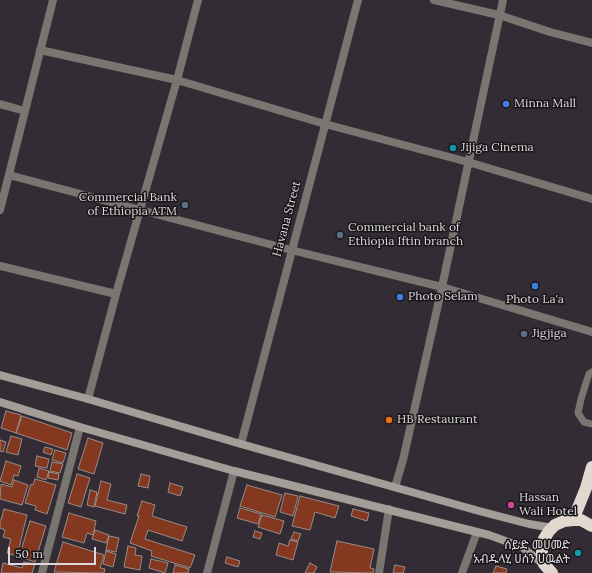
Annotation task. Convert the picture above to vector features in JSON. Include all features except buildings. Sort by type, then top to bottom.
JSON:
[{"type":"highway","points":[[573,520],[586,488],[592,466]]},
{"type":"highway","points":[[548,569],[542,556],[542,547],[544,539],[552,528],[564,521],[573,520],[581,520],[592,526]]},
{"type":"main road","points":[[0,375],[395,487],[529,524],[552,528]]},
{"type":"main road","points":[[0,402],[80,427],[234,471],[477,532],[522,547],[548,569]]},
{"type":"street","points":[[0,210],[53,0]]},
{"type":"street","points":[[88,399],[198,0]]},
{"type":"street","name":"Havana Street","points":[[241,444],[358,0]]},
{"type":"street","points":[[434,0],[499,15],[550,32],[592,43]]},
{"type":"street","points":[[395,487],[403,460],[442,287],[503,0]]},
{"type":"street","points":[[40,50],[177,80],[325,124],[468,162],[592,199]]},
{"type":"street","points":[[0,104],[25,111]]},
{"type":"street","points":[[9,175],[291,250],[442,287],[592,332]]},
{"type":"street","points":[[0,266],[116,294]]},
{"type":"street","points":[[42,573],[80,427]]},
{"type":"street","points":[[207,573],[234,471]]},
{"type":"street","points":[[379,573],[389,509]]},
{"type":"street","points":[[462,573],[477,532]]},
{"type":"lane","points":[[592,372],[589,374],[580,399],[578,412],[584,422],[592,424]]},
{"type":"place","name":"Minna Mall","points":[[506,104]]},
{"type":"place","name":"Jijiga Cinema","points":[[453,148]]},
{"type":"place","name":"Commercial Bank of Ethiopia ATM","points":[[185,205]]},
{"type":"place","name":"Commercial bank of Ethiopia Iftin branch","points":[[340,235]]},
{"type":"place","name":"Photo La'a","points":[[535,286]]},
{"type":"place","name":"Photo Selam","points":[[400,297]]},
{"type":"place","name":"Jigjiga","points":[[524,334]]},
{"type":"place","name":"HB Restaurant","points":[[389,420]]},
{"type":"place","name":"Hassan Wali Hotel","points":[[511,505]]},
{"type":"place","name":"ሰይድ መሀመድ አብዱላሂ ሀሰን ሀዉልት","points":[[578,553]]}]
